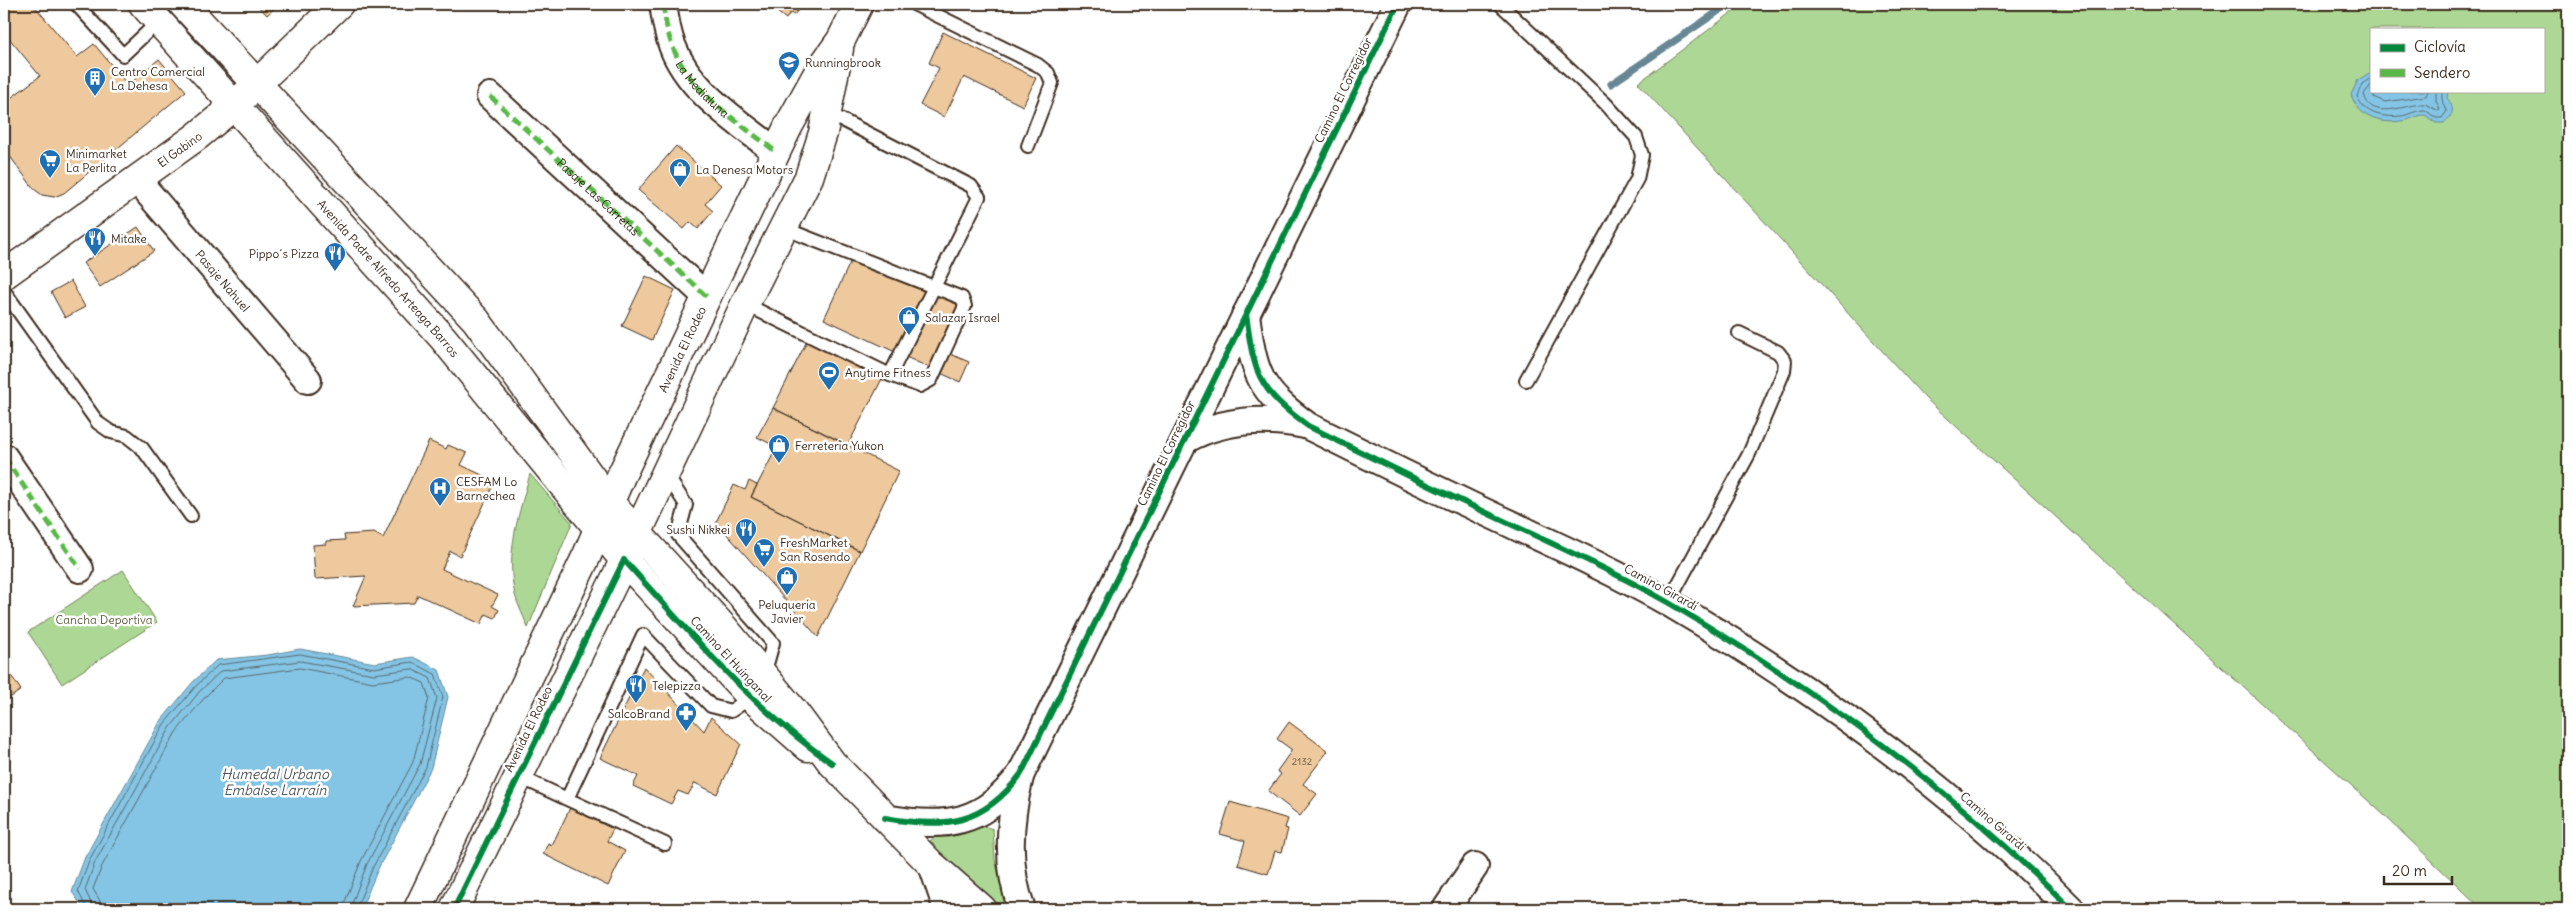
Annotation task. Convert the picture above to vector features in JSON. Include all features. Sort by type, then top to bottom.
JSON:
[{"type":"main road","points":[[183,4],[476,320],[610,502],[637,534]]},
{"type":"main road","name":"El Gabino","points":[[4,275],[138,181],[235,105],[339,4]]},
{"type":"main road","name":"Avenida El Rodeo","points":[[418,909],[799,104],[841,40],[859,4]]},
{"type":"main road","name":"Avenida Padre Alfredo Arteaga Barros","points":[[151,13],[468,366],[624,560]]},
{"type":"main road","name":"Avenida El Rodeo","points":[[454,909],[637,534],[745,304],[809,178],[828,113],[841,40]]},
{"type":"main road","name":"Camino El Huinganal","points":[[637,534],[706,588],[757,686],[782,726],[832,763],[932,865],[982,909]]},
{"type":"main road","name":"Camino El Huinganal","points":[[624,560],[757,686]]},
{"type":"street","name":"La Medialuna","points":[[663,4],[672,45],[691,79],[710,98],[776,152]]},
{"type":"street","name":"Camino El Corregidor","points":[[1022,909],[1010,842],[1014,803],[1021,774],[1398,4]]},
{"type":"street","name":"Pasaje Las Carretas","points":[[490,96],[707,297]]},
{"type":"street","name":"Pasaje Nahuel","points":[[138,181],[308,380]]},
{"type":"street","name":"Camino Girardi","points":[[1246,314],[1250,347],[1258,375],[1264,387],[1286,410],[1308,426],[1469,505],[1542,538],[1668,603],[1801,687],[1950,798],[2039,876],[2071,909]]},
{"type":"street","name":"Camino Girardi","points":[[1185,440],[1217,426],[1244,421],[1271,420],[1308,426]]},
{"type":"street","points":[[4,457],[80,569]]},
{"type":"street","name":"Camino El Corregidor","points":[[885,818],[930,824],[954,822],[972,817],[999,799],[1021,774]]},
{"type":"street","points":[[972,817],[994,818],[1004,828],[1010,842]]},
{"type":"street","points":[[932,865],[947,909]]},
{"type":"street","points":[[1446,909],[1475,866]]},
{"type":"lane","points":[[76,4],[123,54],[151,13]]},
{"type":"lane","points":[[914,4],[1038,65],[1048,73],[1052,83],[1028,146]]},
{"type":"lane","points":[[1500,4],[1605,103],[1636,137],[1642,155],[1637,179],[1526,380]]},
{"type":"lane","points":[[828,113],[971,186],[976,190],[979,197],[890,375]]},
{"type":"lane","points":[[745,304],[890,375],[920,386],[931,380],[965,306],[962,298],[783,228]]},
{"type":"lane","points":[[4,291],[98,423],[111,432],[127,436],[142,448],[191,516]]},
{"type":"lane","points":[[1668,603],[1749,454],[1784,371],[1785,361],[1778,352],[1740,333]]},
{"type":"lane","points":[[665,472],[686,505],[678,534],[706,588]]},
{"type":"lane","points":[[567,798],[643,635],[711,706],[731,711],[757,686]]},
{"type":"lane","points":[[518,776],[665,844]]},
{"type":"green space","points":[[1743,4],[2568,4],[2568,909],[2482,909],[2385,816],[1925,398],[1638,83]]},
{"type":"green space","points":[[530,474],[572,523],[528,628],[515,595],[512,579],[512,549]]},
{"type":"green space","name":"Cancha Deportiva","points":[[123,570],[157,622],[62,684],[28,632]]},
{"type":"green space","points":[[983,826],[993,829],[995,860],[1005,900],[1002,904],[998,904],[963,878],[930,845],[930,841],[935,837],[949,837]]},
{"type":"water","points":[[2370,73],[2370,92],[2448,92],[2447,98],[2452,108],[2450,117],[2444,123],[2436,123],[2425,115],[2393,122],[2371,118],[2359,109],[2351,95],[2358,80]]},
{"type":"water","name":"Humedal Urbano Embalse Larraín","points":[[300,649],[375,663],[413,657],[439,670],[448,697],[431,768],[378,869],[361,909],[84,909],[72,892],[85,857],[160,722],[192,683],[216,660],[268,655]]},
{"type":"building","name":"Centro Comercial La Dehesa","points":[[5,4],[33,4],[77,57],[94,44],[128,85],[159,59],[186,91],[64,193],[54,197],[42,195],[34,189],[6,151],[4,153],[4,103],[40,76],[4,32]]},
{"type":"building","points":[[256,4],[279,4],[267,15]]},
{"type":"building","points":[[767,4],[803,4],[794,15],[790,13],[786,19]]},
{"type":"building","points":[[943,32],[1036,78],[1023,106],[964,77],[944,117],[920,105],[939,68],[929,63]]},
{"type":"building","name":"La Denesa Motors","points":[[676,146],[721,185],[705,204],[713,211],[698,229],[690,222],[684,229],[638,190]]},
{"type":"building","points":[[138,227],[154,251],[100,287],[83,263]]},
{"type":"building","name":"Salazar Israel","points":[[853,256],[968,309],[948,353],[969,362],[960,382],[824,319]]},
{"type":"building","points":[[646,276],[675,290],[652,340],[622,326]]},
{"type":"building","points":[[71,281],[85,307],[65,318],[51,292]]},
{"type":"building","name":"Anytime Fitness","points":[[809,337],[884,375],[848,445],[773,408]]},
{"type":"building","points":[[773,408],[899,471],[860,551],[751,497],[777,447],[757,437]]},
{"type":"building","name":"CESFAM Lo Barnechea","points":[[429,441],[446,449],[448,445],[467,453],[461,465],[495,481],[460,556],[450,551],[442,569],[498,595],[492,606],[499,610],[495,618],[486,614],[481,624],[418,595],[414,603],[353,606],[366,576],[315,579],[313,545],[326,544],[326,541],[345,540],[344,535],[374,533],[383,538]]},
{"type":"building","points":[[749,481],[757,485],[751,497],[860,551],[818,637],[716,522],[734,485],[745,490]]},
{"type":"building","points":[[4,665],[21,690],[4,702]]},
{"type":"building","points":[[644,667],[704,731],[711,717],[741,744],[717,794],[695,783],[688,795],[678,791],[671,804],[633,786],[638,776],[600,758]]},
{"type":"building","points":[[1289,722],[1328,751],[1303,784],[1317,794],[1300,816],[1268,791],[1281,774],[1277,771],[1292,750],[1277,739]]},
{"type":"building","points":[[1230,802],[1288,819],[1285,828],[1288,829],[1282,852],[1275,851],[1268,874],[1238,865],[1245,841],[1220,834]]},
{"type":"building","points":[[570,808],[613,829],[607,841],[625,851],[608,886],[543,854],[548,843],[552,845]]},
{"type":"waterway","points":[[1611,84],[1729,4]]},
{"type":"marked path","points":[[663,4],[667,30],[672,45],[690,77],[716,105],[776,152]]},
{"type":"marked path","points":[[490,96],[707,297]]},
{"type":"marked path","points":[[4,457],[80,569]]},
{"type":"cycle path","points":[[885,818],[926,823],[961,819],[977,813],[992,804],[1007,791],[1021,774],[1398,4]]},
{"type":"cycle path","points":[[1246,314],[1252,352],[1261,379],[1278,402],[1308,426],[1620,576],[1723,636],[1829,706],[1930,782],[2026,865],[2071,909]]},
{"type":"cycle path","points":[[454,909],[624,560],[722,668],[774,718],[832,763]]},
{"type":"place","name":"Runningbrook","points":[[789,81]]},
{"type":"place","name":"Centro Comercial La Dehesa","points":[[95,97]]},
{"type":"place","name":"Minimarket La Perlita","points":[[50,179]]},
{"type":"place","name":"La Denesa Motors","points":[[680,188]]},
{"type":"place","name":"Mitake","points":[[95,257]]},
{"type":"place","name":"Pippo´s Pizza","points":[[335,272]]},
{"type":"place","name":"Salazar Israel","points":[[909,336]]},
{"type":"place","name":"Anytime Fitness","points":[[829,391]]},
{"type":"place","name":"Ferreteria Yukon","points":[[779,464]]},
{"type":"place","name":"CESFAM Lo Barnechea","points":[[440,507]]},
{"type":"place","name":"Sushi Nikkei","points":[[746,548]]},
{"type":"place","name":"FreshMarket San Rosendo","points":[[764,568]]},
{"type":"place","name":"Peluqueria Javier","points":[[787,596]]},
{"type":"place","name":"Telepizza","points":[[636,704]]},
{"type":"place","name":"SalcoBrand","points":[[686,732]]}]
